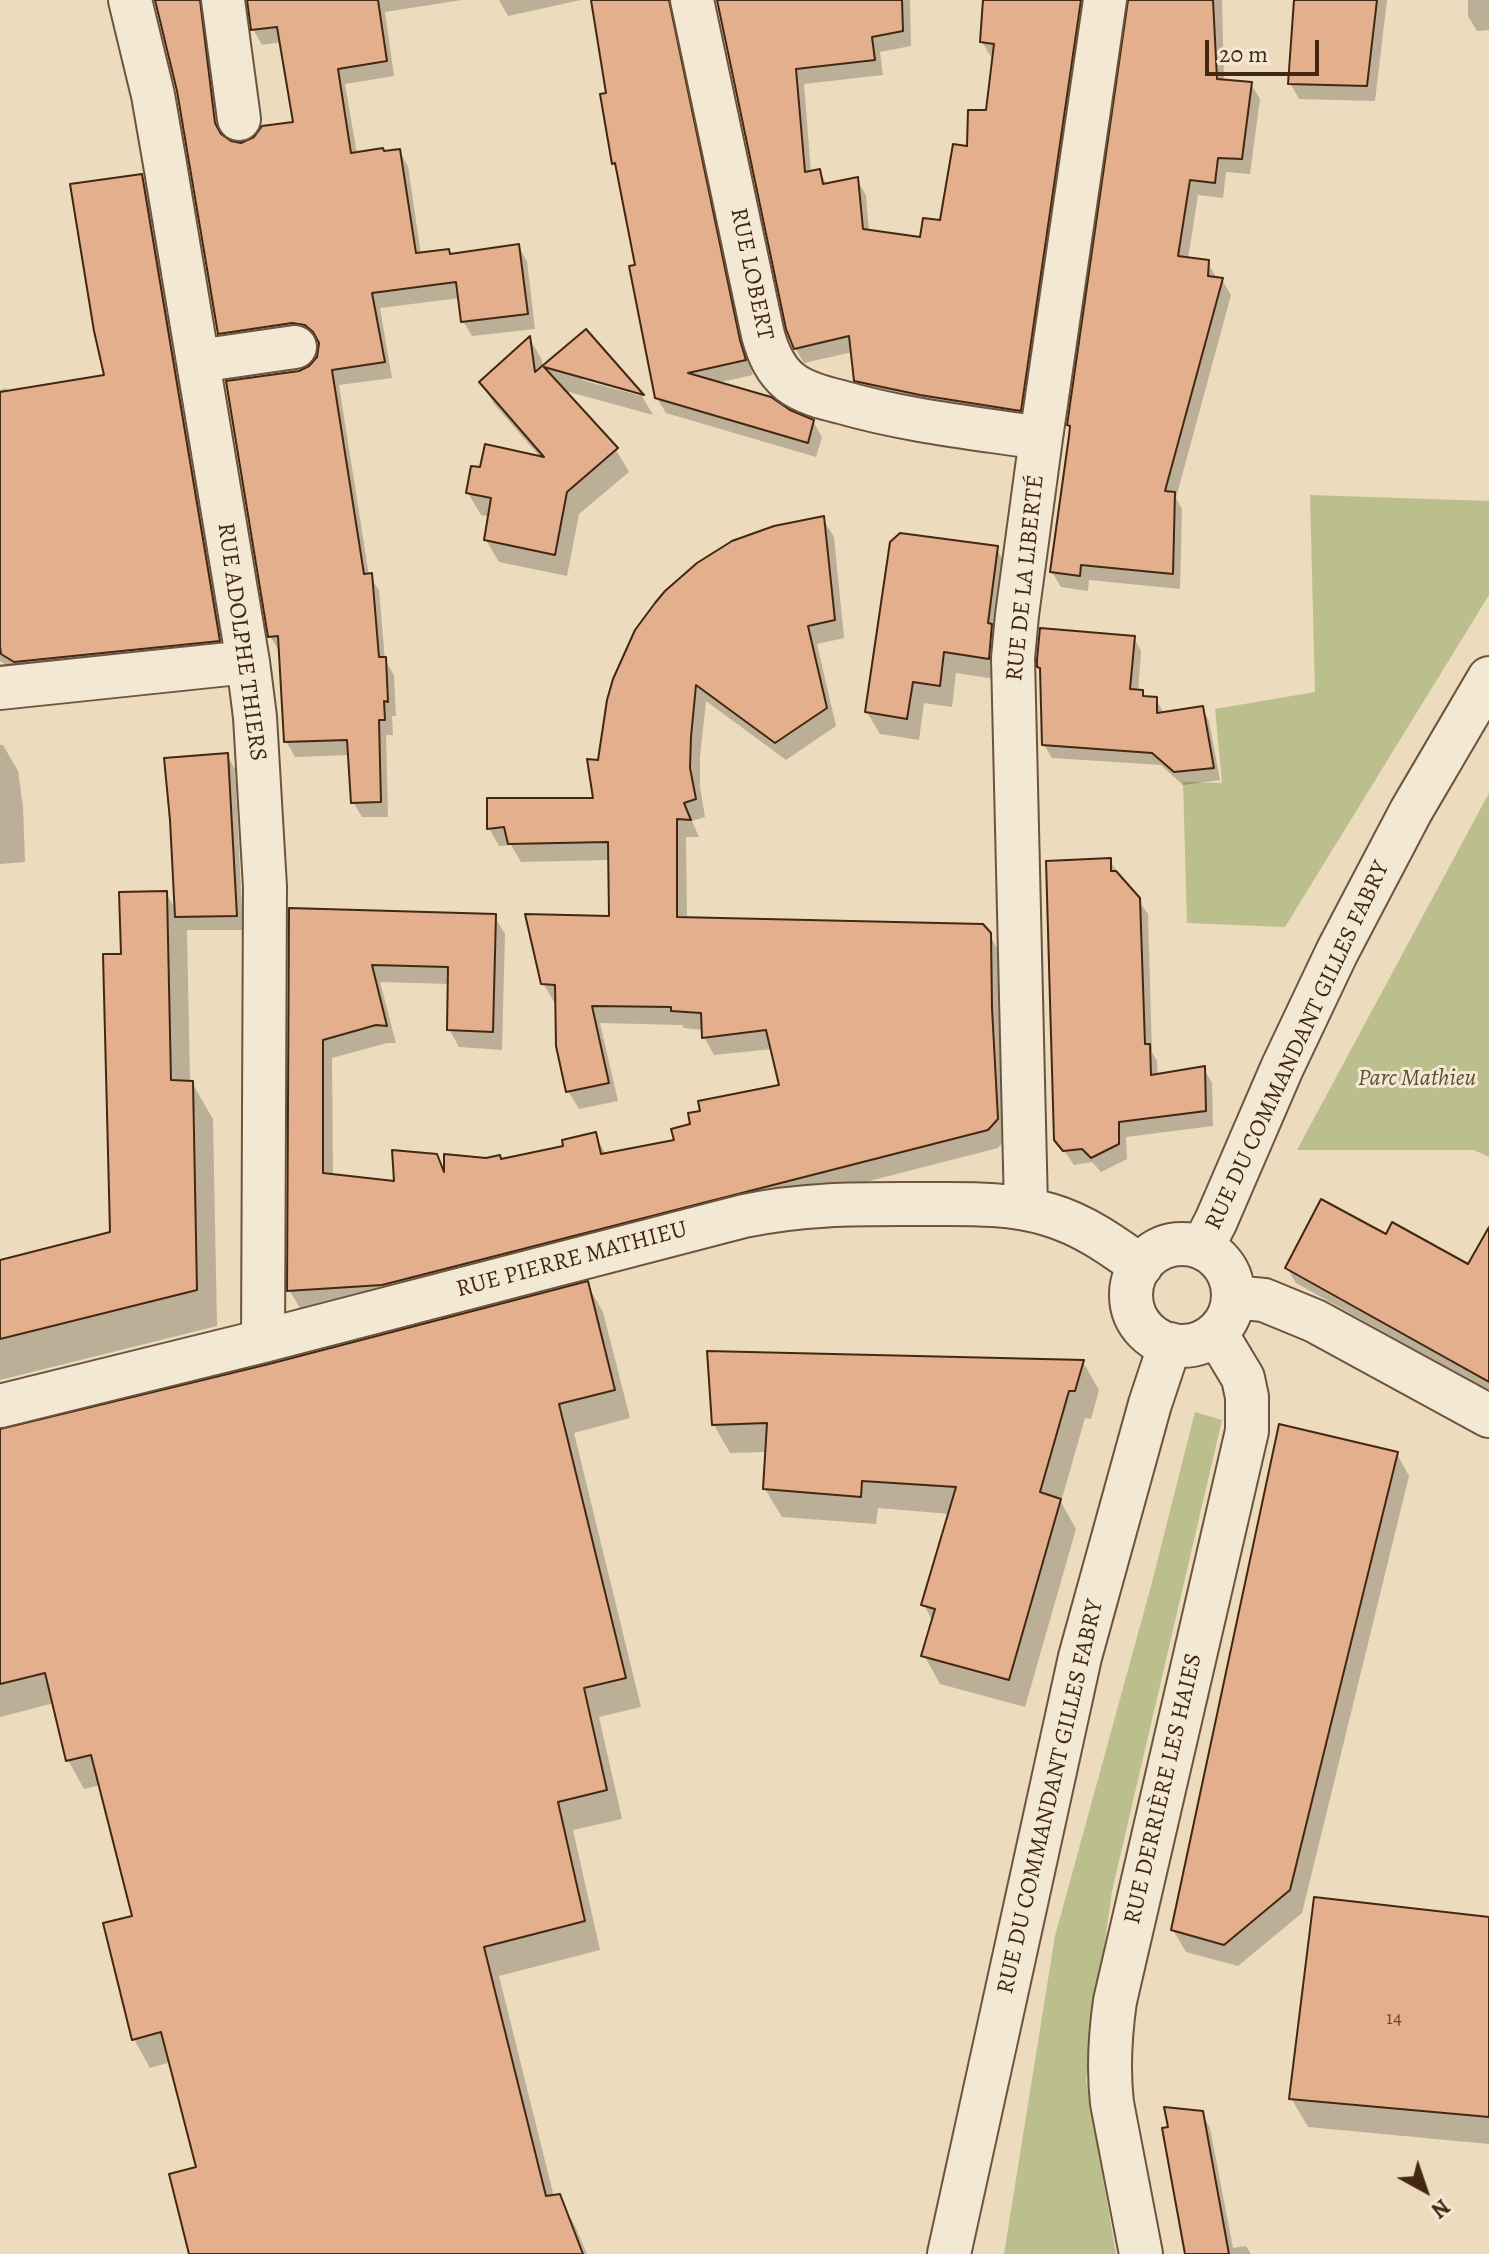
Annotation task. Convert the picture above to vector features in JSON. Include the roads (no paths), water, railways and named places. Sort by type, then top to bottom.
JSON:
[{"type":"street","name":"RUE ADOLPHE THIERS","points":[[130,0],[156,111],[255,717],[265,887],[263,1341]]},
{"type":"street","points":[[223,0],[239,119]]},
{"type":"street","name":"RUE LOBERT","points":[[692,0],[763,335],[773,362],[781,373],[801,389],[859,407],[900,417],[1041,438]]},
{"type":"street","name":"RUE DE LA LIBERTÉ","points":[[1026,1208],[1013,658],[1041,438],[1105,0]]},
{"type":"street","points":[[198,361],[295,347]]},
{"type":"street","points":[[0,688],[248,662]]},
{"type":"street","name":"RUE DU COMMANDANT GILLES FABRY","points":[[1202,1248],[1337,952],[1411,811],[1489,678]]},
{"type":"street","name":"RUE PIERRE MATHIEU","points":[[0,1406],[769,1210],[826,1204],[950,1204],[1026,1208],[1080,1227],[1141,1266]]},
{"type":"street","points":[[1181,1244],[1202,1248],[1219,1259],[1232,1283],[1225,1315],[1206,1340],[1188,1346],[1170,1344],[1151,1335],[1141,1325],[1132,1299],[1133,1285],[1141,1266],[1150,1256],[1168,1246],[1181,1244]]},
{"type":"street","points":[[1225,1315],[1264,1300],[1315,1321],[1489,1416]]},
{"type":"street","name":"RUE DERRIÈRE LES HAIES","points":[[1141,2254],[1112,2103],[1110,2038],[1119,1986],[1247,1431],[1247,1397],[1225,1315]]},
{"type":"street","name":"RUE DU COMMANDANT GILLES FABRY","points":[[949,2254],[1080,1657],[1150,1404],[1170,1344]]},
{"type":"park label","name":"Parc Mathieu","points":[[1417,1079]]}]
